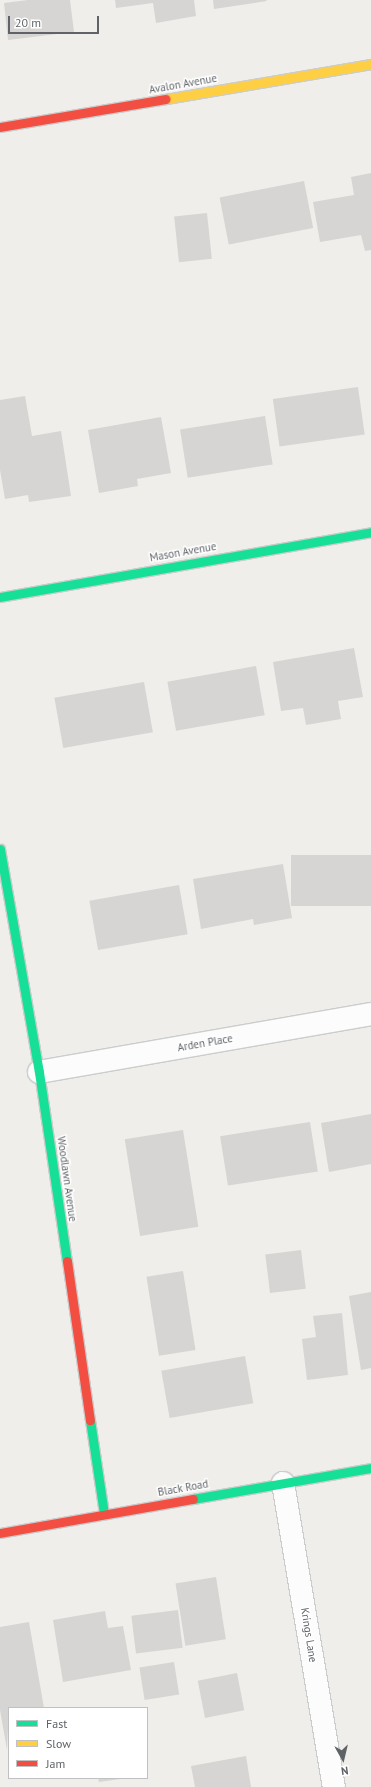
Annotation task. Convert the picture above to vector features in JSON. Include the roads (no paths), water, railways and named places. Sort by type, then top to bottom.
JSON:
[{"type":"street","name":"Avalon Avenue","points":[[0,128],[371,64]]},
{"type":"street","name":"Mason Avenue","points":[[0,597],[371,532]]},
{"type":"street","name":"Woodlawn Avenue","points":[[0,849],[39,1072],[104,1514]]},
{"type":"street","name":"Arden Place","points":[[39,1072],[371,1014]]},
{"type":"street","name":"Black Road","points":[[0,1533],[371,1468]]},
{"type":"street","name":"Krings Lane","points":[[283,1483],[334,1787]]}]
